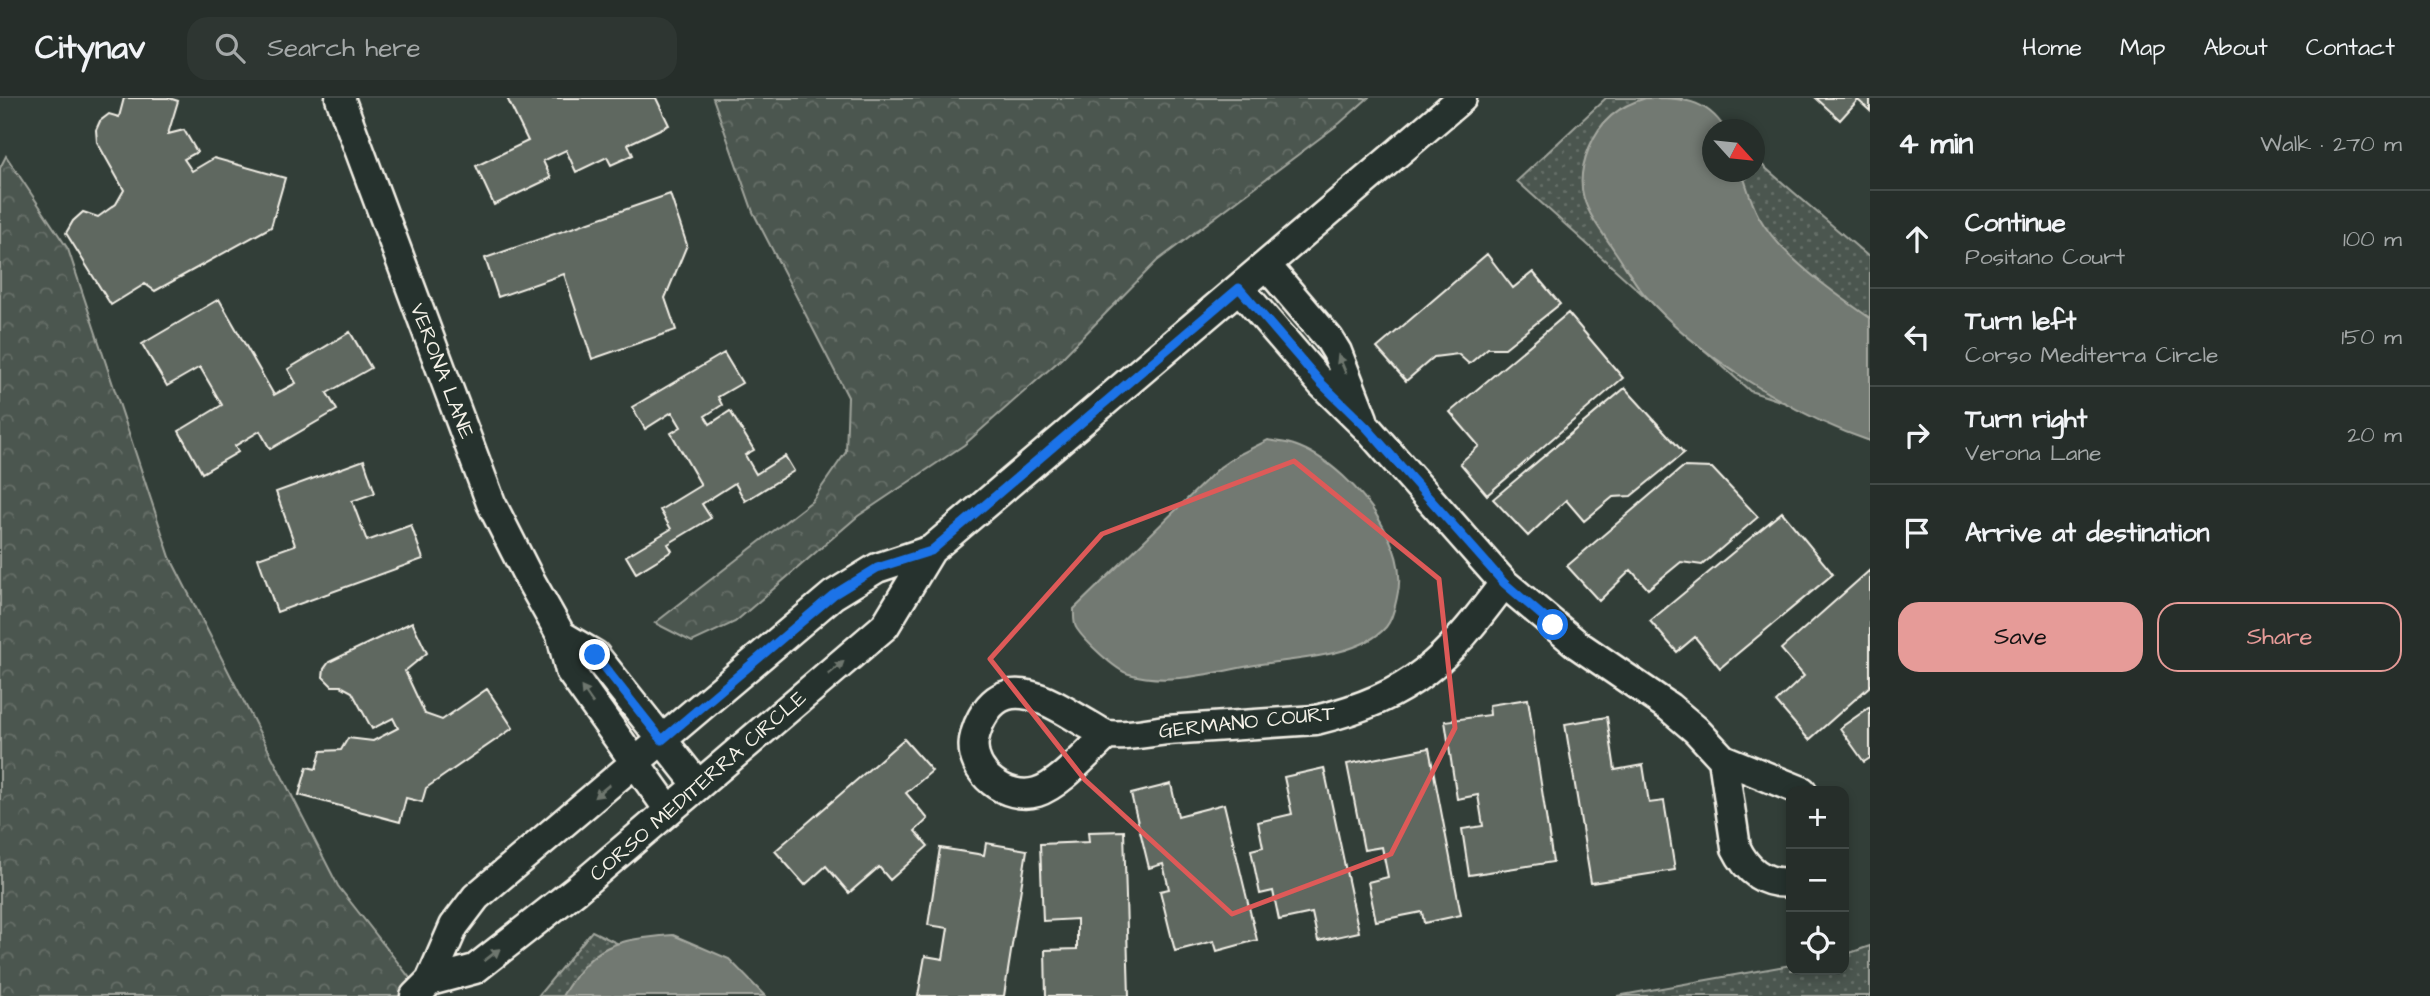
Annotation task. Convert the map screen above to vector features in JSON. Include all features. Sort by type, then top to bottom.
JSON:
[{"type":"street","name":"VERONA LANE","points":[[340,98],[491,503],[561,635],[570,671],[669,810]]},
{"type":"street","name":"CORSO MEDITERRA CIRCLE","points":[[422,988],[475,969],[577,889],[885,626],[931,551],[1462,98]]},
{"type":"street","points":[[1266,265],[1333,346],[1367,428]]},
{"type":"street","points":[[1239,288],[1322,384],[1367,428],[1504,583],[1578,645],[1669,708],[1696,730],[1723,759],[1790,786]]},
{"type":"street","name":"CORSO MEDITERRA CIRCLE","points":[[422,988],[454,926],[477,897],[833,595],[877,568],[931,551]]},
{"type":"street","name":"GERMANO COURT","points":[[1107,735],[1315,720],[1366,706],[1416,680],[1446,655],[1474,624],[1504,583]]},
{"type":"street","points":[[561,635],[595,655],[698,785]]},
{"type":"street","points":[[1026,693],[1046,701],[1107,735],[1051,786],[1037,792],[1020,794],[1007,791],[989,780],[977,764],[973,743],[979,723],[991,704],[1007,694],[1026,693]]},
{"type":"street","points":[[1723,759],[1736,848],[1742,860],[1766,880],[1786,882]]},
{"type":"highlighted area","points":[[1294,461],[1439,579],[1455,728],[1391,854],[1232,914],[1085,780],[990,659],[1102,534]]},
{"type":"green space","points":[[713,98],[1368,98],[1340,123],[1157,261],[1061,359],[964,445],[858,516],[735,622],[692,642],[655,623],[812,501],[846,452],[848,397],[753,212]]},
{"type":"green space","points":[[1606,98],[1682,98],[1702,119],[1702,182],[1765,182],[1765,168],[1870,258],[1870,431],[1750,391],[1517,181]]},
{"type":"green space","points":[[6,156],[68,249],[170,557],[338,886],[424,996],[0,996],[0,168]]},
{"type":"green space","points":[[592,931],[725,996],[538,996]]},
{"type":"green space","points":[[1870,946],[1870,996],[1617,996],[1786,966],[1786,975],[1849,975],[1849,953]]},
{"type":"shaded area","points":[[1646,98],[1670,98],[1691,102],[1709,111],[1718,119],[1702,119],[1702,182],[1745,182],[1756,212],[1781,246],[1809,273],[1870,318],[1870,441],[1810,416],[1748,381],[1691,339],[1666,317],[1636,284],[1597,225],[1582,191],[1584,164],[1593,138],[1604,122],[1627,105]]},
{"type":"shaded area","points":[[1268,440],[1294,445],[1319,457],[1354,487],[1380,521],[1390,539],[1399,577],[1393,612],[1386,627],[1360,645],[1343,651],[1208,674],[1160,679],[1129,674],[1116,667],[1077,629],[1074,609],[1220,467]]},
{"type":"shaded area","points":[[673,935],[729,959],[765,996],[562,996],[585,965],[607,947],[635,939]]},
{"type":"building","points":[[124,98],[169,98],[178,101],[168,134],[184,130],[197,152],[184,159],[192,171],[214,158],[285,178],[271,227],[155,291],[145,284],[111,305],[66,233],[73,221],[83,212],[98,217],[116,204],[124,190],[97,142],[96,130],[100,121],[109,114],[119,117]]},
{"type":"building","points":[[507,98],[656,98],[669,125],[628,144],[633,155],[611,165],[607,157],[576,172],[566,150],[543,161],[551,178],[494,205],[476,166],[528,141]]},
{"type":"building","points":[[1816,98],[1870,98],[1870,111],[1858,100],[1840,120]]},
{"type":"building","points":[[670,194],[687,245],[665,298],[676,330],[592,359],[564,274],[498,297],[485,258]]},
{"type":"building","points":[[1487,254],[1513,288],[1533,272],[1560,304],[1505,348],[1488,348],[1469,364],[1458,354],[1434,357],[1406,381],[1377,348]]},
{"type":"building","points":[[219,299],[274,395],[296,383],[288,369],[350,332],[371,368],[327,393],[337,410],[270,449],[260,431],[235,446],[238,452],[202,473],[179,431],[222,405],[200,367],[167,386],[142,344]]},
{"type":"building","points":[[1568,313],[1623,378],[1487,495],[1460,463],[1479,446],[1450,412]]},
{"type":"building","points":[[724,353],[742,383],[718,397],[722,405],[705,416],[710,424],[730,411],[754,450],[745,455],[756,474],[785,456],[794,471],[745,501],[735,483],[702,504],[711,518],[668,544],[672,551],[636,573],[626,556],[671,529],[660,510],[701,485],[671,433],[681,427],[672,412],[645,429],[632,407]]},
{"type":"building","points":[[1625,388],[1684,453],[1631,496],[1613,497],[1584,521],[1566,500],[1528,536],[1493,499]]},
{"type":"building","points":[[364,460],[375,493],[352,501],[367,541],[411,525],[423,559],[277,612],[258,558],[295,545],[276,492]]},
{"type":"building","points":[[1683,467],[1712,468],[1758,517],[1702,565],[1681,562],[1648,589],[1631,570],[1599,601],[1567,566]]},
{"type":"building","points":[[1782,512],[1833,574],[1720,668],[1695,637],[1677,652],[1650,621]]},
{"type":"building","points":[[1870,570],[1870,686],[1809,740],[1776,702],[1804,676],[1781,649]]},
{"type":"building","points":[[412,622],[427,653],[405,671],[425,714],[442,720],[487,689],[513,728],[426,788],[422,802],[406,798],[400,822],[299,795],[307,767],[316,769],[321,751],[341,750],[348,738],[373,741],[398,728],[393,718],[372,729],[352,692],[341,686],[332,686],[323,677],[324,669],[329,662]]},
{"type":"building","points":[[1528,699],[1553,862],[1469,875],[1462,829],[1483,826],[1478,795],[1457,799],[1445,721],[1490,715],[1489,705]]},
{"type":"building","points":[[1870,707],[1870,758],[1864,762],[1840,728]]},
{"type":"building","points":[[1607,717],[1615,770],[1643,765],[1649,803],[1664,801],[1675,870],[1591,883],[1565,724]]},
{"type":"building","points":[[904,739],[932,771],[906,793],[928,819],[915,831],[928,846],[890,880],[879,867],[849,893],[826,866],[805,885],[775,851]]},
{"type":"building","points":[[1429,748],[1461,915],[1424,923],[1422,912],[1376,921],[1368,882],[1388,877],[1382,847],[1364,850],[1347,764]]},
{"type":"building","points":[[1324,768],[1359,932],[1318,941],[1312,913],[1279,920],[1273,891],[1260,894],[1251,850],[1263,847],[1258,822],[1292,814],[1284,777]]},
{"type":"building","points":[[1171,784],[1178,816],[1224,804],[1257,940],[1217,951],[1214,941],[1175,951],[1160,891],[1169,889],[1163,864],[1149,868],[1131,794]]},
{"type":"building","points":[[1124,831],[1129,996],[1046,996],[1045,950],[1077,949],[1077,919],[1043,921],[1040,844],[1089,842],[1088,832]]},
{"type":"building","points":[[986,843],[1027,850],[1004,996],[918,996],[925,956],[943,959],[948,928],[928,925],[940,848],[984,855]]},
{"type":"route","points":[[595,655],[662,740],[833,595],[877,568],[931,551],[1239,288],[1322,384],[1367,428],[1504,583],[1553,625]]}]
